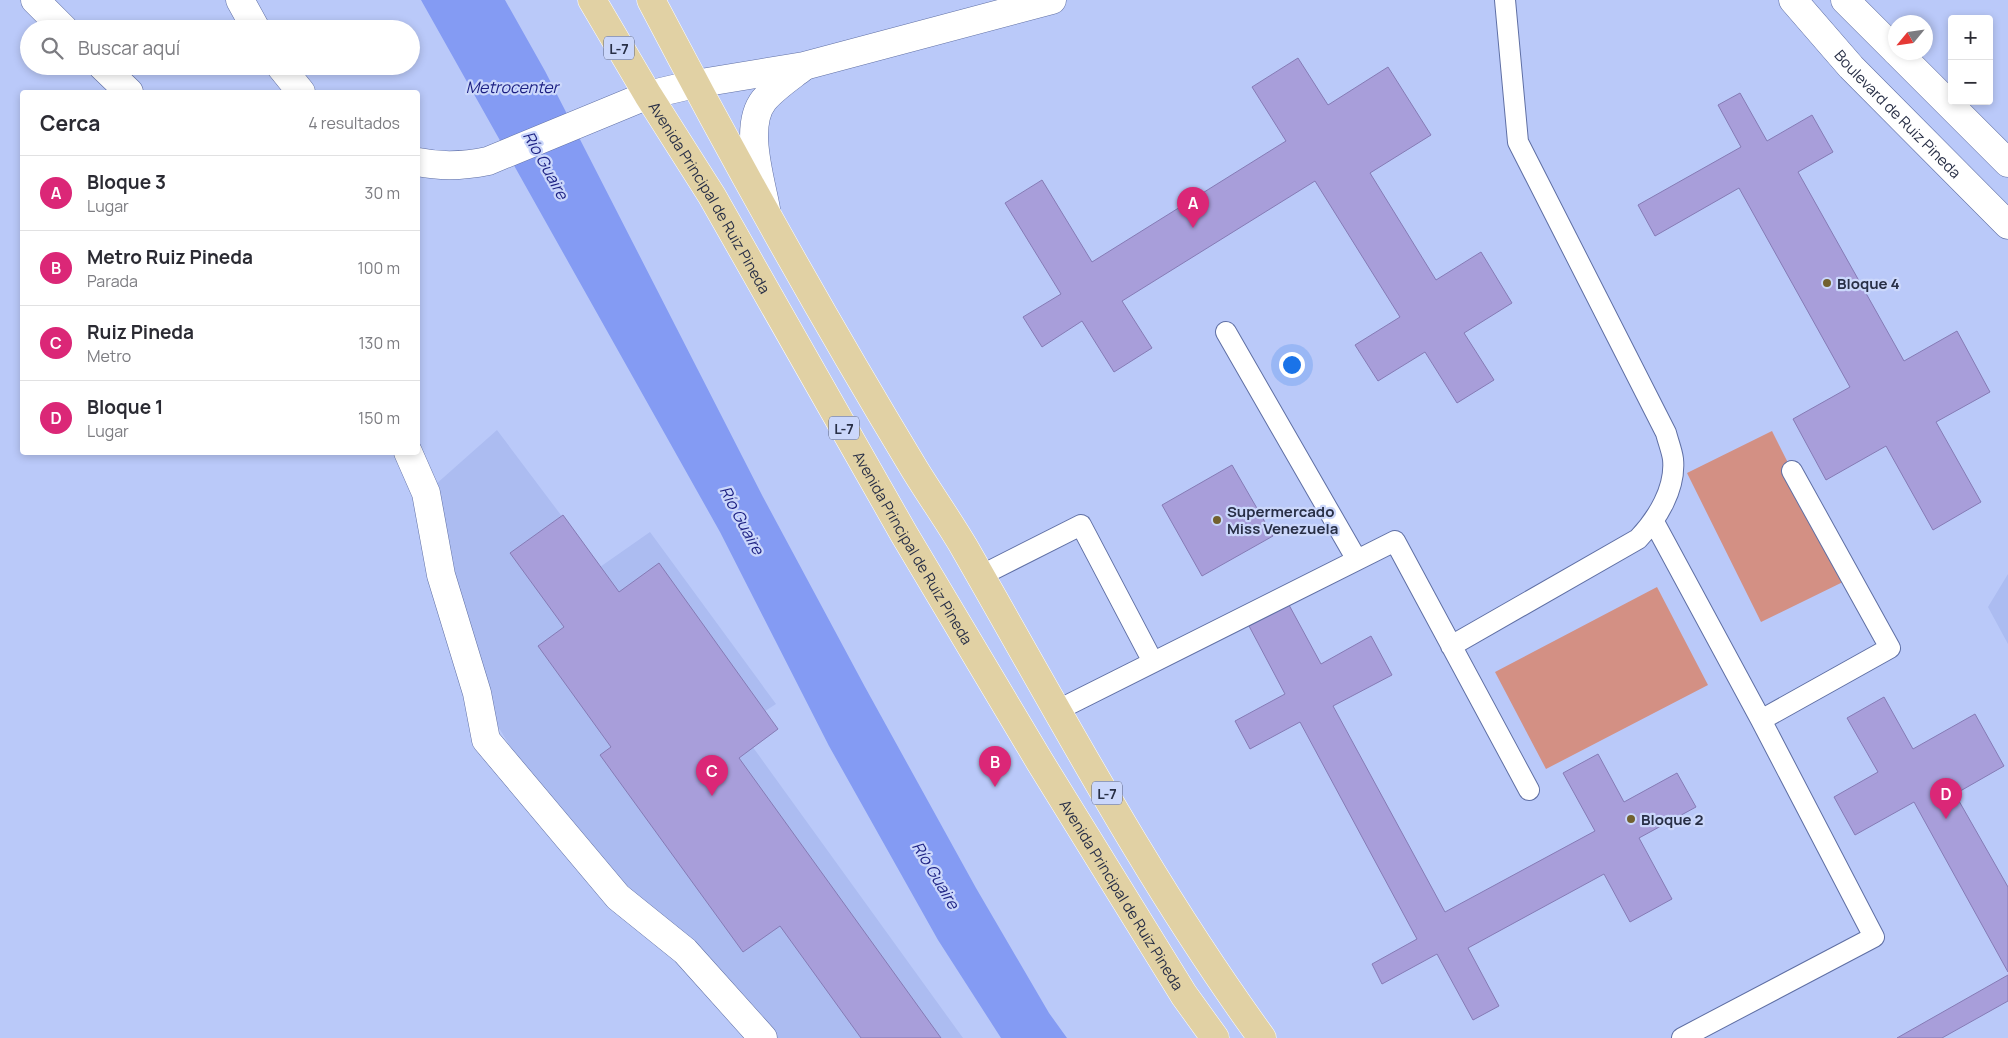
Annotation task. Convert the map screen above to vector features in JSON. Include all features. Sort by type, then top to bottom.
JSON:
[{"type":"main road","name":"Avenida Principal de Ruiz Pineda","points":[[592,0],[648,95],[712,196],[904,534],[1040,762],[1184,995],[1215,1038]]},
{"type":"main road","name":"L-7","points":[[651,0],[768,218],[915,471],[980,576],[1163,890],[1213,971],[1262,1038]]},
{"type":"street","points":[[35,0],[55,20]]},
{"type":"street","points":[[240,0],[251,20]]},
{"type":"street","points":[[420,162],[436,166],[468,165],[488,161],[648,95],[695,84],[804,66],[1052,0]]},
{"type":"street","name":"Boulevard de Ruiz Pineda","points":[[1792,0],[1851,67],[2008,225]]},
{"type":"street","points":[[1845,0],[1888,44]]},
{"type":"street","points":[[1904,60],[2008,163]]},
{"type":"street","points":[[768,218],[753,138],[757,119],[763,102],[804,66]]},
{"type":"street","points":[[111,75],[127,90]]},
{"type":"street","points":[[288,75],[300,90]]},
{"type":"street","points":[[409,455],[426,493],[441,575],[477,693],[486,740],[618,897],[685,951],[763,1038]]},
{"type":"lane","points":[[1451,646],[1638,539],[1654,522],[1670,487],[1673,460],[1666,433],[1518,142],[1506,0]]},
{"type":"lane","points":[[1226,332],[1357,560]]},
{"type":"lane","points":[[1760,720],[1890,648],[1792,471]]},
{"type":"lane","points":[[1654,522],[1874,937],[1682,1038]]},
{"type":"lane","points":[[980,576],[1081,525],[1153,662]]},
{"type":"lane","points":[[1058,710],[1395,541],[1529,790]]},
{"type":"shaded area","points":[[497,430],[600,567],[650,532],[776,704],[739,728],[963,1038],[763,1038],[572,845],[477,693],[426,493]]},
{"type":"shaded area","points":[[1772,431],[1847,580],[1761,622],[1687,473]]},
{"type":"shaded area","points":[[2008,574],[2008,644],[1988,607]]},
{"type":"shaded area","points":[[1657,587],[1708,685],[1546,769],[1495,672]]},
{"type":"water","name":"Metrocenter","points":[[421,0],[505,0],[545,71],[763,497],[865,687],[976,888],[1049,1013],[1067,1038],[1001,1038],[938,940],[829,746],[720,532]]},
{"type":"building","points":[[1298,58],[1328,105],[1388,67],[1431,135],[1370,173],[1436,280],[1481,252],[1512,303],[1464,333],[1494,380],[1457,403],[1425,352],[1378,381],[1355,345],[1400,317],[1315,181],[1122,301],[1152,348],[1114,372],[1082,321],[1042,347],[1023,317],[1061,294],[1005,203],[1042,180],[1092,262],[1286,141],[1252,87]]},
{"type":"building","name":"Bloque 4","points":[[1740,93],[1767,141],[1812,115],[1833,152],[1798,172],[1904,361],[1957,331],[1990,392],[1936,422],[1981,502],[1933,530],[1886,446],[1826,480],[1793,419],[1850,387],[1739,188],[1655,236],[1638,205],[1741,147],[1718,105]]},
{"type":"building","name":"Supermercado Miss Venezuela","points":[[1232,465],[1273,536],[1202,576],[1162,505]]},
{"type":"building","points":[[563,515],[619,592],[659,563],[778,729],[739,758],[941,1038],[861,1038],[780,926],[743,952],[600,755],[611,747],[538,646],[564,627],[510,553]]},
{"type":"building","name":"Bloque 2","points":[[1289,605],[1321,664],[1371,636],[1392,675],[1333,706],[1445,912],[1595,831],[1563,773],[1598,754],[1624,802],[1677,773],[1696,807],[1639,838],[1672,899],[1630,922],[1604,874],[1468,948],[1499,1006],[1473,1020],[1437,954],[1382,984],[1372,964],[1417,939],[1300,722],[1250,749],[1235,721],[1285,694],[1249,626]]},
{"type":"building","points":[[1884,697],[1913,749],[1975,714],[2004,766],[1955,794],[2008,887],[2008,972],[1914,802],[1855,835],[1834,797],[1878,772],[1847,718]]},
{"type":"building","points":[[2008,975],[2008,1001],[1942,1038],[1897,1038]]},
{"type":"place","name":"Bloque 3","points":[[1193,228]]},
{"type":"place","name":"Bloque 4","points":[[1827,283]]},
{"type":"place","name":"Supermercado Miss Venezuela","points":[[1217,520]]},
{"type":"place","name":"Metro Ruiz Pineda","points":[[995,787]]},
{"type":"place","name":"Ruiz Pineda","points":[[712,796]]},
{"type":"place","name":"Bloque 2","points":[[1631,819]]},
{"type":"place","name":"Bloque 1","points":[[1946,819]]},
{"type":"water label","name":"Río Guaire","points":[[546,165]]},
{"type":"water label","name":"Río Guaire","points":[[742,520]]},
{"type":"water label","name":"Río Guaire","points":[[936,875]]}]
